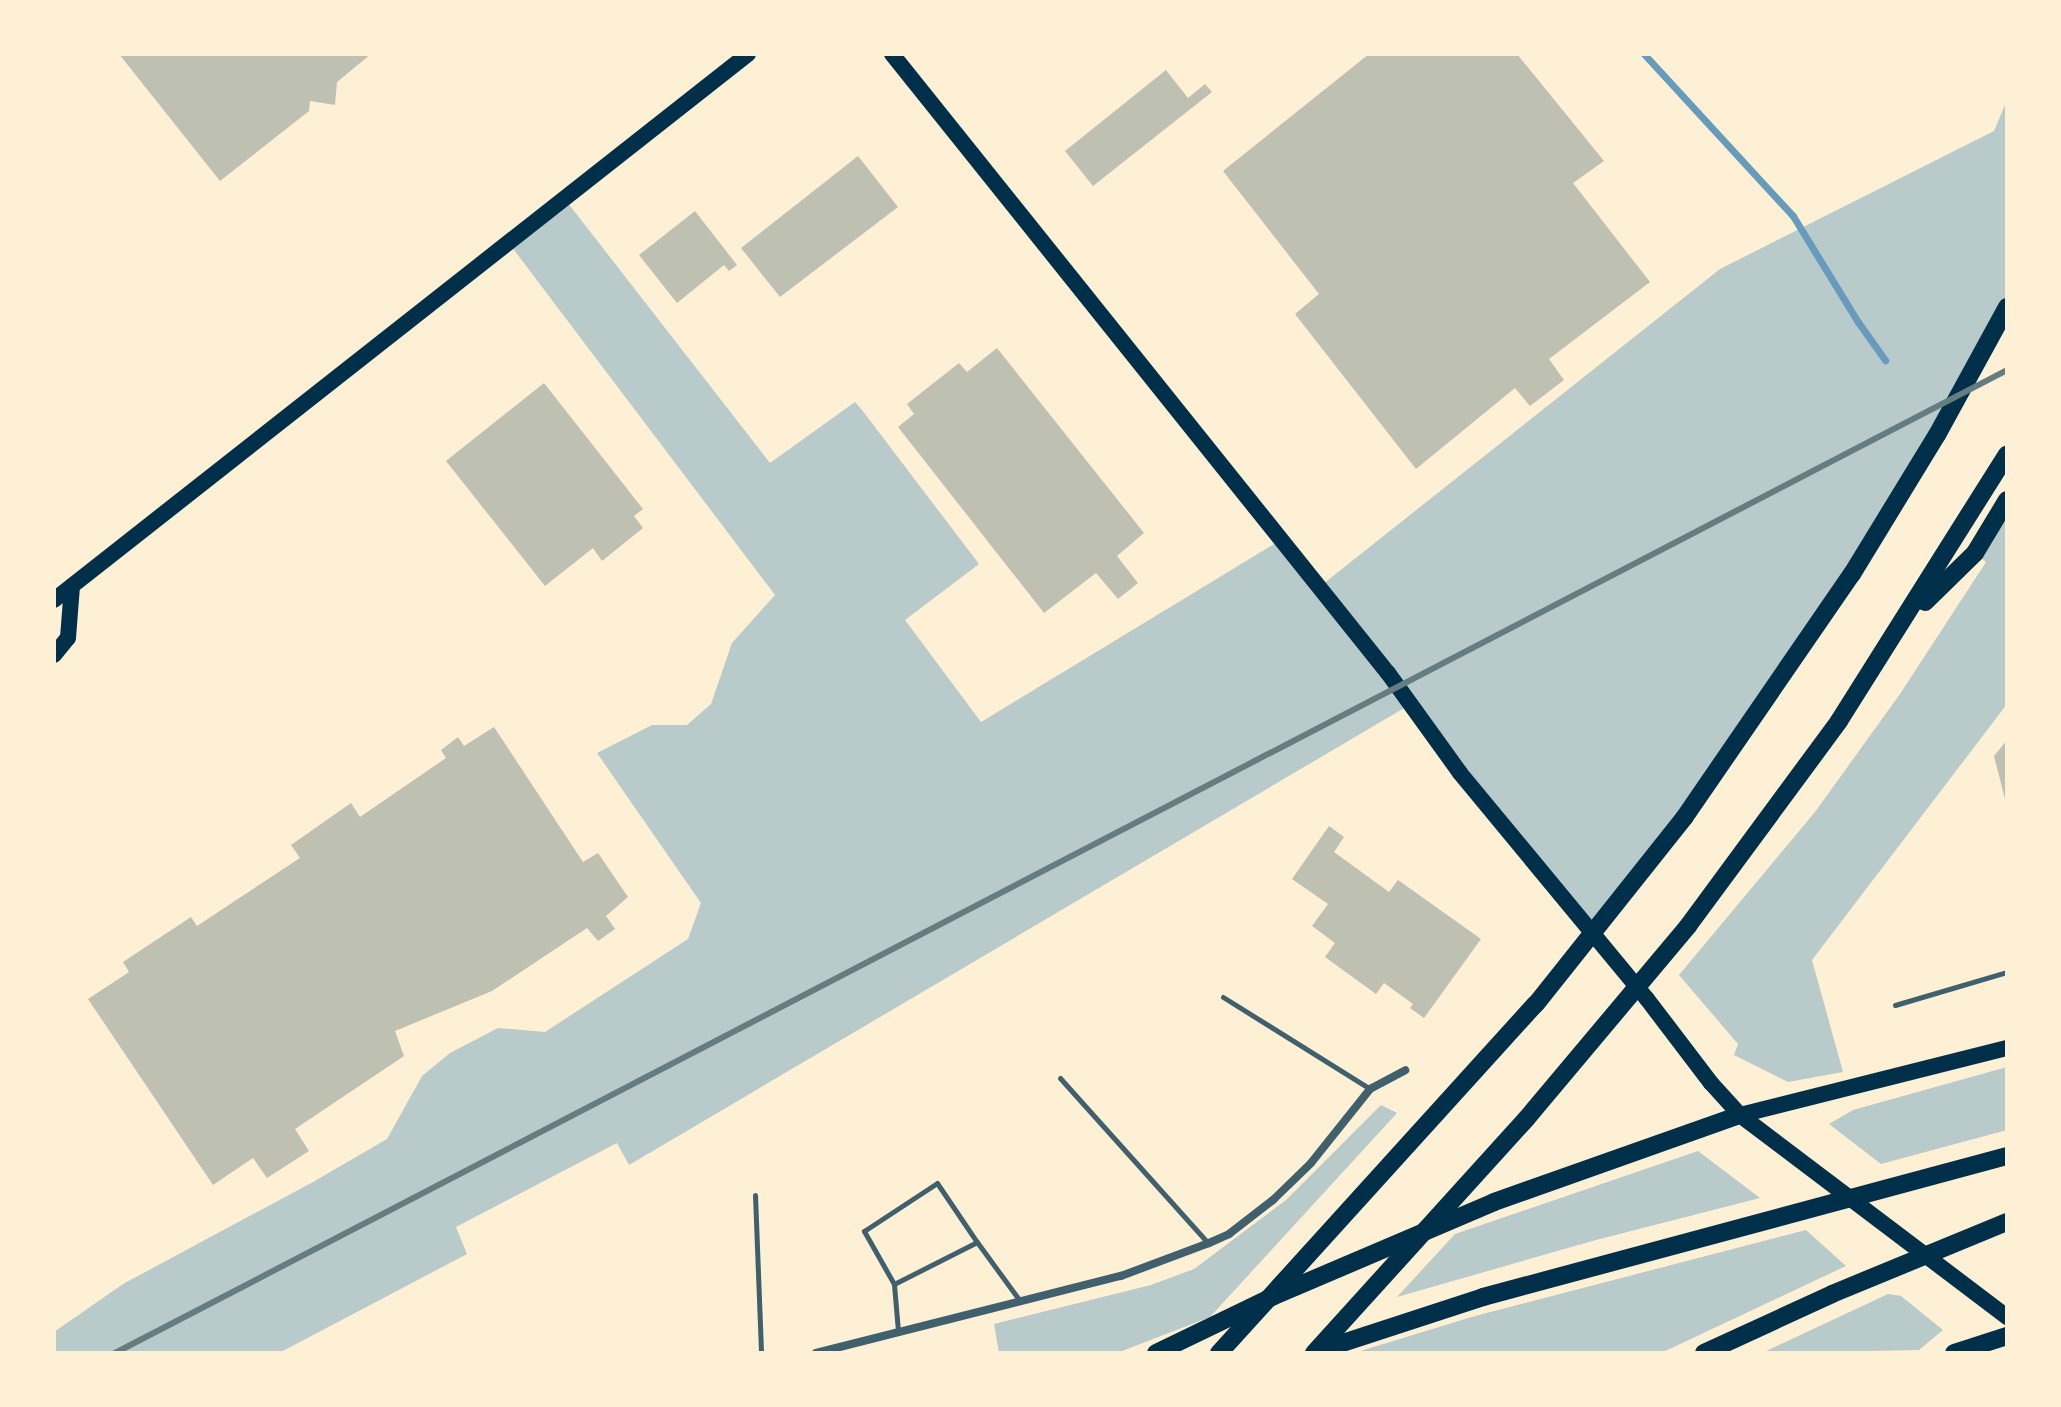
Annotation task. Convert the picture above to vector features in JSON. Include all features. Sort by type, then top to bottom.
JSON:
[{"type":"highway","points":[[1219,1353],[1536,1004],[1684,818],[1852,574],[1937,435],[2007,307]]},
{"type":"highway","points":[[1312,1353],[1561,1079],[1729,873],[1805,770],[1901,627],[2007,454]]},
{"type":"highway","points":[[1901,627],[1975,553],[2007,500]]},
{"type":"highway","points":[[1156,1353],[1274,1296],[1494,1202],[1740,1115]]},
{"type":"highway","points":[[1312,1353],[1483,1297],[2007,1156]]},
{"type":"highway","points":[[1704,1353],[1832,1294],[2007,1222]]},
{"type":"highway","points":[[1954,1353],[2007,1336]]},
{"type":"main road","points":[[54,600],[748,54]]},
{"type":"main road","points":[[892,54],[1388,673],[1460,773],[1740,1115],[2007,1317]]},
{"type":"main road","points":[[54,655],[68,638],[72,586]]},
{"type":"main road","points":[[1740,1115],[2007,1048]]},
{"type":"street","points":[[816,1353],[1121,1276],[1229,1234],[1273,1200],[1311,1163],[1370,1089],[1405,1070]]},
{"type":"lane","points":[[1895,1005],[2007,972]]},
{"type":"lane","points":[[1223,997],[1370,1089]]},
{"type":"lane","points":[[1060,1078],[1209,1243]]},
{"type":"lane","points":[[898,1332],[894,1284],[864,1231],[937,1183],[1020,1301]]},
{"type":"lane","points":[[755,1195],[761,1353]]},
{"type":"lane","points":[[894,1284],[977,1242]]},
{"type":"shaded area","points":[[2007,100],[2007,307],[1937,435],[1598,940],[1411,704],[629,1165],[617,1143],[456,1227],[467,1254],[279,1353],[54,1353],[54,1332],[123,1284],[387,1139],[422,1076],[450,1053],[498,1028],[545,1032],[688,939],[701,903],[597,753],[652,725],[687,725],[711,704],[732,643],[775,595],[508,242],[564,198],[770,463],[855,402],[862,410],[979,564],[905,620],[981,722],[1279,541],[1318,588],[1720,269],[1994,131]]},
{"type":"shaded area","points":[[2007,500],[2007,704],[1812,960],[1843,1072],[1788,1082],[1734,1055],[1738,1044],[1679,975],[1815,812],[1900,694],[1986,562],[1975,553]]},
{"type":"shaded area","points":[[2007,1067],[2007,1130],[1881,1164],[1829,1124],[1853,1110]]},
{"type":"shaded area","points":[[1381,1105],[1397,1113],[1210,1317],[1117,1353],[999,1353],[994,1324],[1151,1285],[1194,1269],[1286,1200]]},
{"type":"shaded area","points":[[1698,1151],[1760,1198],[1596,1240],[1397,1297],[1455,1234]]},
{"type":"shaded area","points":[[1806,1230],[1846,1266],[1661,1353],[1354,1353],[1475,1316]]},
{"type":"shaded area","points":[[1888,1294],[1901,1296],[1943,1330],[1919,1350],[1762,1353]]},
{"type":"building","points":[[119,54],[371,54],[337,82],[335,105],[310,101],[309,111],[220,181]]},
{"type":"building","points":[[1369,54],[1517,54],[1604,161],[1573,183],[1650,282],[1549,359],[1564,380],[1530,406],[1515,388],[1416,469],[1295,314],[1319,294],[1223,171]]},
{"type":"building","points":[[1166,70],[1188,98],[1205,84],[1212,92],[1093,186],[1065,151]]},
{"type":"building","points":[[858,156],[898,207],[780,297],[741,248]]},
{"type":"building","points":[[695,211],[737,265],[729,271],[724,265],[677,303],[639,255]]},
{"type":"building","points":[[997,348],[1144,533],[1117,556],[1138,583],[1118,599],[1096,573],[1044,613],[898,427],[914,414],[907,404],[959,363],[967,372]]},
{"type":"building","points":[[544,383],[643,509],[634,516],[643,528],[602,561],[593,548],[545,586],[446,461]]},
{"type":"building","points":[[494,727],[583,862],[598,853],[628,897],[606,916],[615,929],[598,941],[587,928],[492,991],[395,1031],[404,1056],[295,1129],[309,1151],[267,1178],[253,1158],[213,1185],[88,999],[129,972],[123,962],[191,917],[197,926],[300,858],[291,845],[351,803],[360,817],[446,758],[441,750],[458,737],[464,746]]},
{"type":"building","points":[[2007,740],[2007,803],[2006,803],[1994,756]]},
{"type":"building","points":[[1329,826],[1344,837],[1334,852],[1389,892],[1398,880],[1481,939],[1424,1018],[1410,1008],[1413,1004],[1384,983],[1376,994],[1325,957],[1335,943],[1312,926],[1328,904],[1292,879]]},
{"type":"waterway","points":[[1644,54],[1793,216],[1885,360]]},
{"type":"railway","points":[[115,1353],[2007,370]]}]
